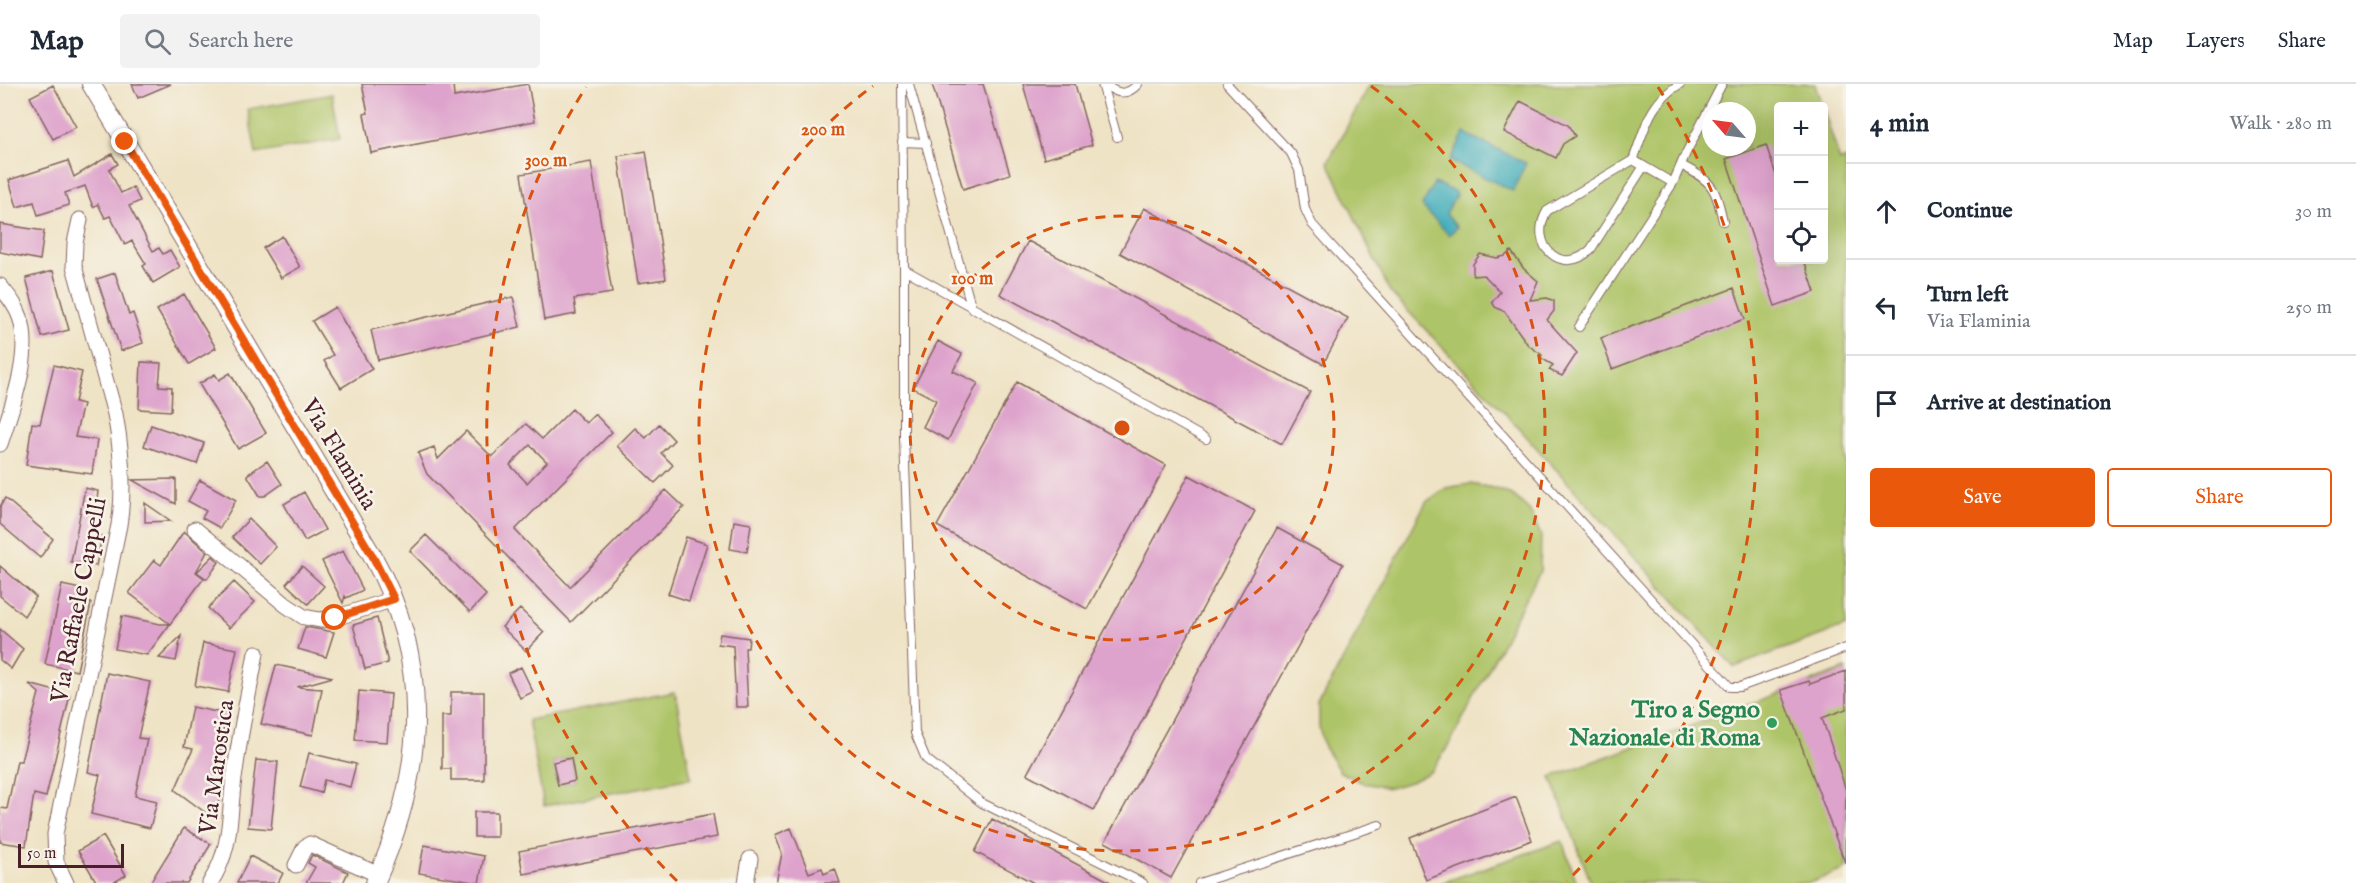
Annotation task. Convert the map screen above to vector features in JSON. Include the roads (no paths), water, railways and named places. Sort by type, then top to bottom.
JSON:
[{"type":"street","name":"Via Flaminia","points":[[92,84],[372,555],[394,599],[406,637],[416,724],[406,799],[394,838],[377,879]]},
{"type":"street","name":"Via Raffaele Cappelli","points":[[66,883],[55,858],[55,834],[119,525],[123,490],[120,438],[115,414],[74,266],[75,243],[80,220]]},
{"type":"street","points":[[0,286],[19,314],[24,341],[17,385],[0,444]]},
{"type":"street","points":[[195,529],[286,605],[304,617],[320,620],[335,618],[394,599]]},
{"type":"street","name":"Via Marostica","points":[[210,883],[222,863],[228,844],[234,774],[256,653]]},
{"type":"street","points":[[296,865],[305,847],[310,844],[377,879]]},
{"type":"street","points":[[746,883],[750,859]]},
{"type":"lane","points":[[902,84],[904,438],[915,733],[926,759],[982,804],[1143,883]]},
{"type":"lane","points":[[909,84],[972,309]]},
{"type":"lane","points":[[1103,84],[1120,94],[1128,93],[1138,84]]},
{"type":"lane","points":[[1103,84],[1118,137]]},
{"type":"lane","points":[[1227,84],[1291,153],[1301,178],[1305,209],[1312,224],[1730,687],[1740,687],[1846,648]]},
{"type":"lane","points":[[1644,166],[1585,255],[1567,260],[1552,255],[1543,244],[1541,236],[1543,218],[1547,211],[1633,160],[1654,105],[1680,84]]},
{"type":"lane","points":[[1579,327],[1673,183],[1722,84]]},
{"type":"lane","points":[[903,142],[926,143]]},
{"type":"lane","points":[[1633,160],[1673,183]]},
{"type":"lane","points":[[1681,165],[1701,176],[1716,192],[1723,221]]},
{"type":"lane","points":[[904,269],[1206,439]]},
{"type":"lane","points":[[1199,883],[1379,825]]},
{"type":"water","points":[[1464,133],[1526,163],[1513,191],[1450,161]]},
{"type":"water","points":[[1434,183],[1454,191],[1456,195],[1446,214],[1457,227],[1449,235],[1422,206]]},
{"type":"place","name":"Tiro a Segno Nazionale di Roma","points":[[1772,723]]}]
